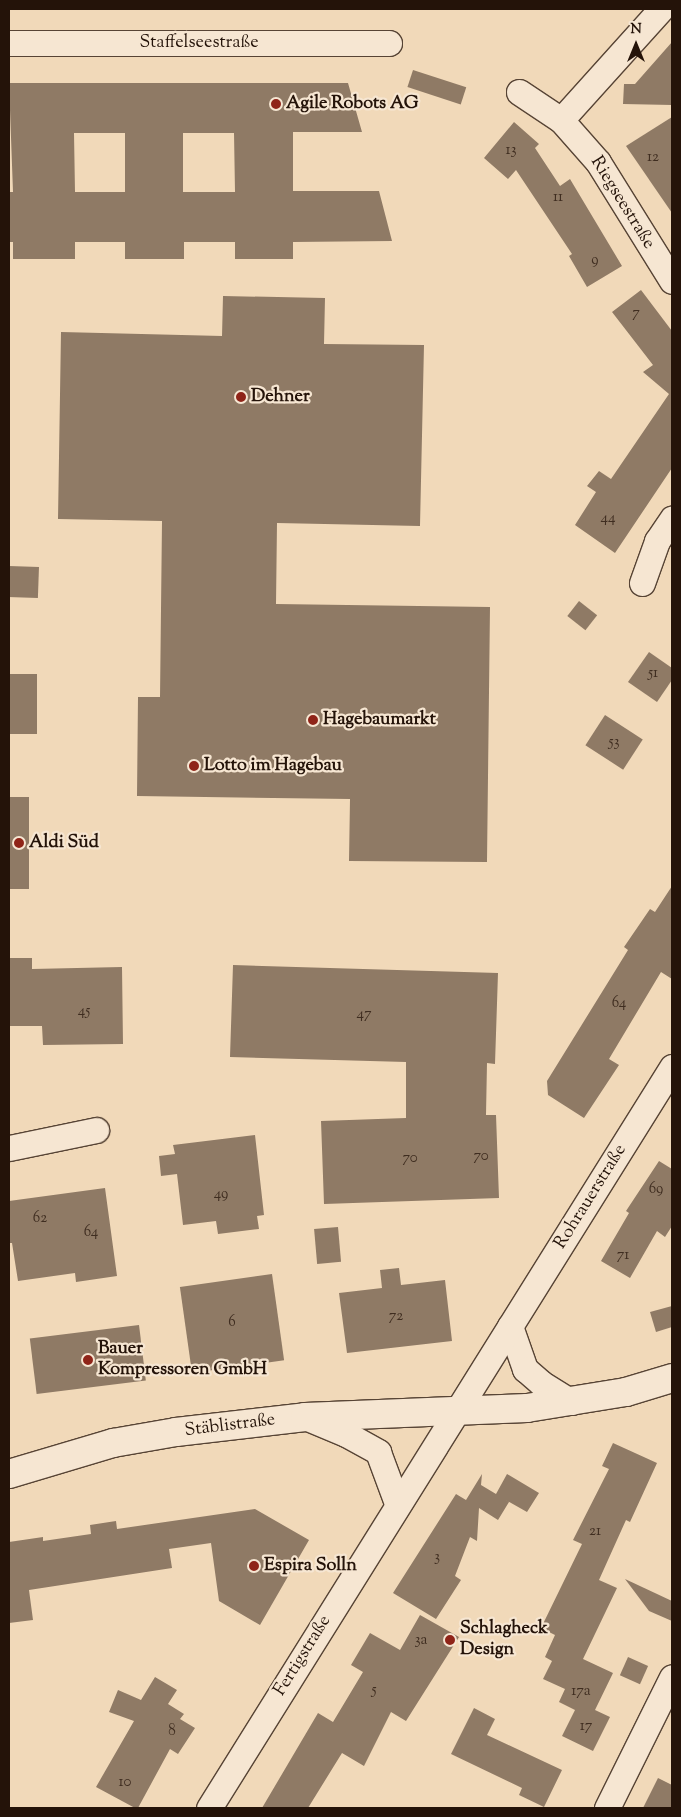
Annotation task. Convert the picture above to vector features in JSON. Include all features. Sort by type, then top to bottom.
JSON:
[{"type":"main road","name":"Stäblistraße","points":[[9,1474],[112,1443],[305,1417],[527,1408],[571,1402],[672,1378]]},
{"type":"street","points":[[562,120],[661,9]]},
{"type":"street","name":"Staffelseestraße","points":[[9,43],[389,43]]},
{"type":"street","name":"Riegseestraße","points":[[519,92],[562,120],[598,162],[672,281]]},
{"type":"street","points":[[642,583],[657,541],[672,519]]},
{"type":"street","name":"Rohrauerstraße","points":[[456,1410],[672,1067]]},
{"type":"street","points":[[9,1148],[96,1130]]},
{"type":"street","points":[[510,1326],[525,1369],[541,1384],[571,1402]]},
{"type":"street","name":"Fertigstraße","points":[[209,1808],[456,1410]]},
{"type":"street","points":[[305,1417],[367,1444],[378,1452],[397,1503]]},
{"type":"street","points":[[607,1808],[672,1677]]},
{"type":"building","points":[[672,42],[672,105],[623,104],[624,84],[635,84]]},
{"type":"building","points":[[413,70],[466,87],[461,104],[407,87]]},
{"type":"building","points":[[9,83],[348,83],[362,132],[293,132],[293,191],[379,191],[392,241],[293,242],[293,259],[235,259],[235,242],[184,242],[184,259],[125,259],[125,242],[75,242],[75,259],[13,259],[13,242],[9,242],[9,192],[13,192]],"holes":[[[74,133],[125,133],[125,192],[75,192]],[[183,133],[234,133],[235,192],[183,192]]]},
{"type":"building","points":[[672,117],[672,213],[626,146]]},
{"type":"building","points":[[514,122],[539,144],[535,148],[560,186],[570,179],[622,266],[587,287],[569,256],[572,254],[516,170],[508,179],[484,158]]},
{"type":"building","points":[[641,290],[672,331],[672,468],[615,553],[575,525],[596,492],[587,486],[599,471],[611,479],[669,394],[643,372],[653,365],[612,312]]},
{"type":"building","points":[[223,296],[325,298],[324,344],[424,345],[420,526],[277,523],[276,604],[490,607],[487,862],[349,861],[350,799],[137,796],[138,697],[160,697],[162,521],[58,519],[61,332],[222,336]]},
{"type":"building","points":[[9,566],[39,567],[38,598],[9,597]]},
{"type":"building","points":[[579,601],[597,615],[585,630],[567,616]]},
{"type":"building","points":[[649,652],[672,668],[672,680],[657,702],[628,682]]},
{"type":"building","points":[[10,674],[37,674],[37,734],[10,734]]},
{"type":"building","points":[[605,715],[643,740],[623,770],[585,745]]},
{"type":"building","name":"Aldi Süd","points":[[9,797],[29,797],[29,889],[9,889]]},
{"type":"building","points":[[672,886],[672,979],[661,972],[609,1059],[619,1065],[584,1118],[548,1095],[547,1081],[628,950],[624,947],[650,909],[655,912]]},
{"type":"building","points":[[9,958],[32,958],[32,969],[122,967],[123,1044],[43,1045],[42,1026],[9,1026]]},
{"type":"building","points":[[233,965],[498,973],[495,1064],[487,1063],[486,1115],[496,1115],[499,1198],[324,1204],[321,1121],[406,1118],[406,1062],[230,1057]]},
{"type":"building","points":[[255,1135],[264,1215],[257,1216],[259,1229],[218,1234],[216,1221],[183,1225],[177,1174],[161,1176],[159,1156],[175,1154],[173,1145]]},
{"type":"building","points":[[659,1161],[672,1169],[672,1226],[665,1237],[657,1231],[630,1278],[601,1261],[629,1213],[626,1211]]},
{"type":"building","points":[[105,1188],[117,1276],[76,1282],[75,1273],[18,1281],[12,1243],[9,1243],[9,1201]]},
{"type":"building","points":[[338,1227],[341,1262],[317,1264],[314,1229]]},
{"type":"building","points":[[399,1268],[401,1285],[445,1280],[452,1341],[347,1353],[339,1293],[382,1288],[380,1270]]},
{"type":"building","points":[[272,1274],[284,1360],[192,1373],[180,1287]]},
{"type":"building","points":[[672,1306],[672,1327],[656,1332],[650,1312]]},
{"type":"building","name":"Bauer Kompressoren GmbH","points":[[139,1325],[146,1381],[37,1394],[30,1338]]},
{"type":"building","points":[[613,1443],[657,1463],[630,1522],[626,1520],[599,1580],[617,1588],[583,1659],[613,1673],[595,1710],[610,1717],[593,1751],[562,1736],[575,1710],[559,1702],[565,1689],[543,1679],[552,1661],[545,1657],[555,1635],[541,1628],[582,1544],[573,1540],[609,1469],[602,1466]]},
{"type":"building","points":[[482,1474],[481,1485],[496,1494],[507,1474],[539,1493],[527,1512],[502,1498],[509,1502],[498,1520],[479,1508],[477,1541],[470,1537],[455,1576],[461,1580],[436,1619],[393,1593],[456,1494],[466,1500]]},
{"type":"building","points":[[255,1509],[309,1540],[260,1625],[219,1601],[211,1543],[169,1549],[172,1568],[29,1590],[33,1620],[9,1623],[9,1542],[43,1537],[43,1541],[91,1534],[90,1525],[116,1521],[117,1529]]},
{"type":"building","points":[[625,1579],[672,1601],[672,1621],[649,1611]]},
{"type":"building","points":[[420,1615],[459,1637],[406,1721],[391,1712],[364,1766],[342,1753],[308,1808],[262,1808],[318,1713],[333,1722],[363,1672],[351,1665],[370,1633],[400,1650]]},
{"type":"building","points":[[628,1657],[648,1666],[640,1684],[620,1675]]},
{"type":"building","points":[[155,1677],[177,1690],[168,1704],[184,1714],[180,1719],[195,1728],[178,1754],[170,1749],[138,1808],[135,1808],[96,1787],[134,1721],[109,1712],[118,1690],[141,1700]]},
{"type":"building","points":[[474,1708],[495,1719],[487,1735],[562,1770],[544,1807],[519,1795],[522,1788],[451,1754]]},
{"type":"building","points":[[658,1778],[672,1785],[672,1808],[643,1808]]},
{"type":"place","name":"Agile Robots AG","points":[[276,104]]},
{"type":"place","name":"Dehner","points":[[241,397]]},
{"type":"place","name":"Hagebaumarkt","points":[[313,720]]},
{"type":"place","name":"Lotto im Hagebau","points":[[194,766]]},
{"type":"place","name":"Aldi Süd","points":[[19,843]]},
{"type":"place","name":"Bauer Kompressoren GmbH","points":[[88,1360]]},
{"type":"place","name":"Espira Solln","points":[[254,1566]]},
{"type":"place","name":"Schlagheck Design","points":[[450,1640]]}]
